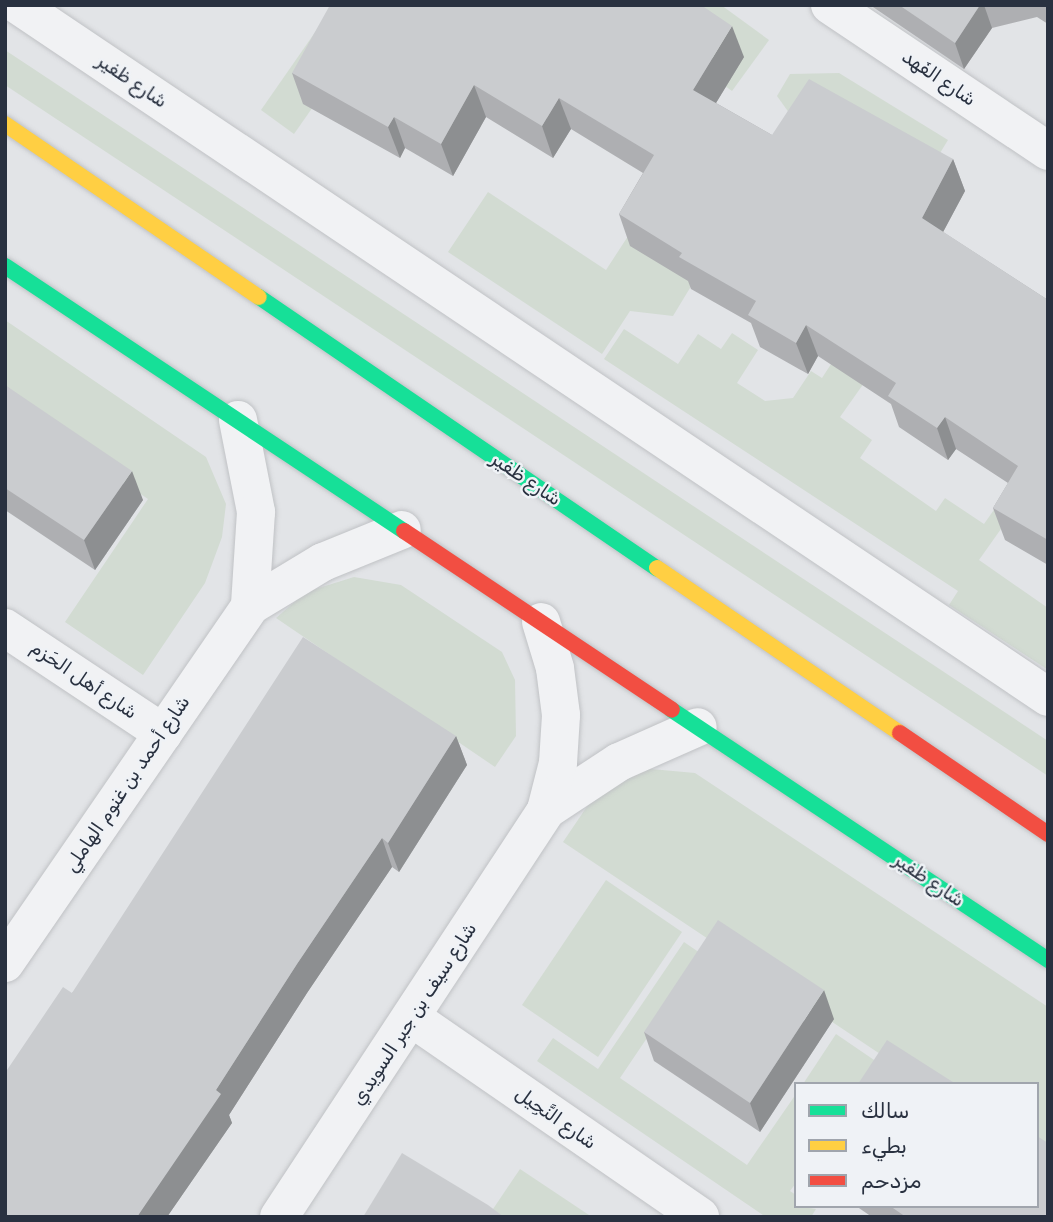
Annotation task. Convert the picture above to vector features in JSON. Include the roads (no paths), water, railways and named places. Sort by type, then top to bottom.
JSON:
[{"type":"main road","name":"شارع ظفير","points":[[5,124],[1048,834]]},
{"type":"main road","name":"شارع ظفير","points":[[5,266],[1048,960]]},
{"type":"street","name":"شارع ظفير","points":[[18,5],[1048,697]]},
{"type":"street","name":"شارع الفَهد","points":[[830,5],[1048,150]]},
{"type":"street","points":[[237,420],[256,512],[250,606]]},
{"type":"street","name":"شارع أحمد بن غنوم الهاملي","points":[[5,963],[250,606],[323,562],[402,530]]},
{"type":"street","name":"شارع سيف بن جبر السويدي","points":[[279,1217],[546,810],[558,763],[561,715],[555,668],[541,622]]},
{"type":"street","name":"شارع أهل الحَزم","points":[[5,628],[163,733]]},
{"type":"street","name":"شارع سيف بن جبر السويدي","points":[[546,810],[619,761],[698,727]]},
{"type":"street","name":"شارع النَّجِيل","points":[[412,1018],[700,1217]]}]
